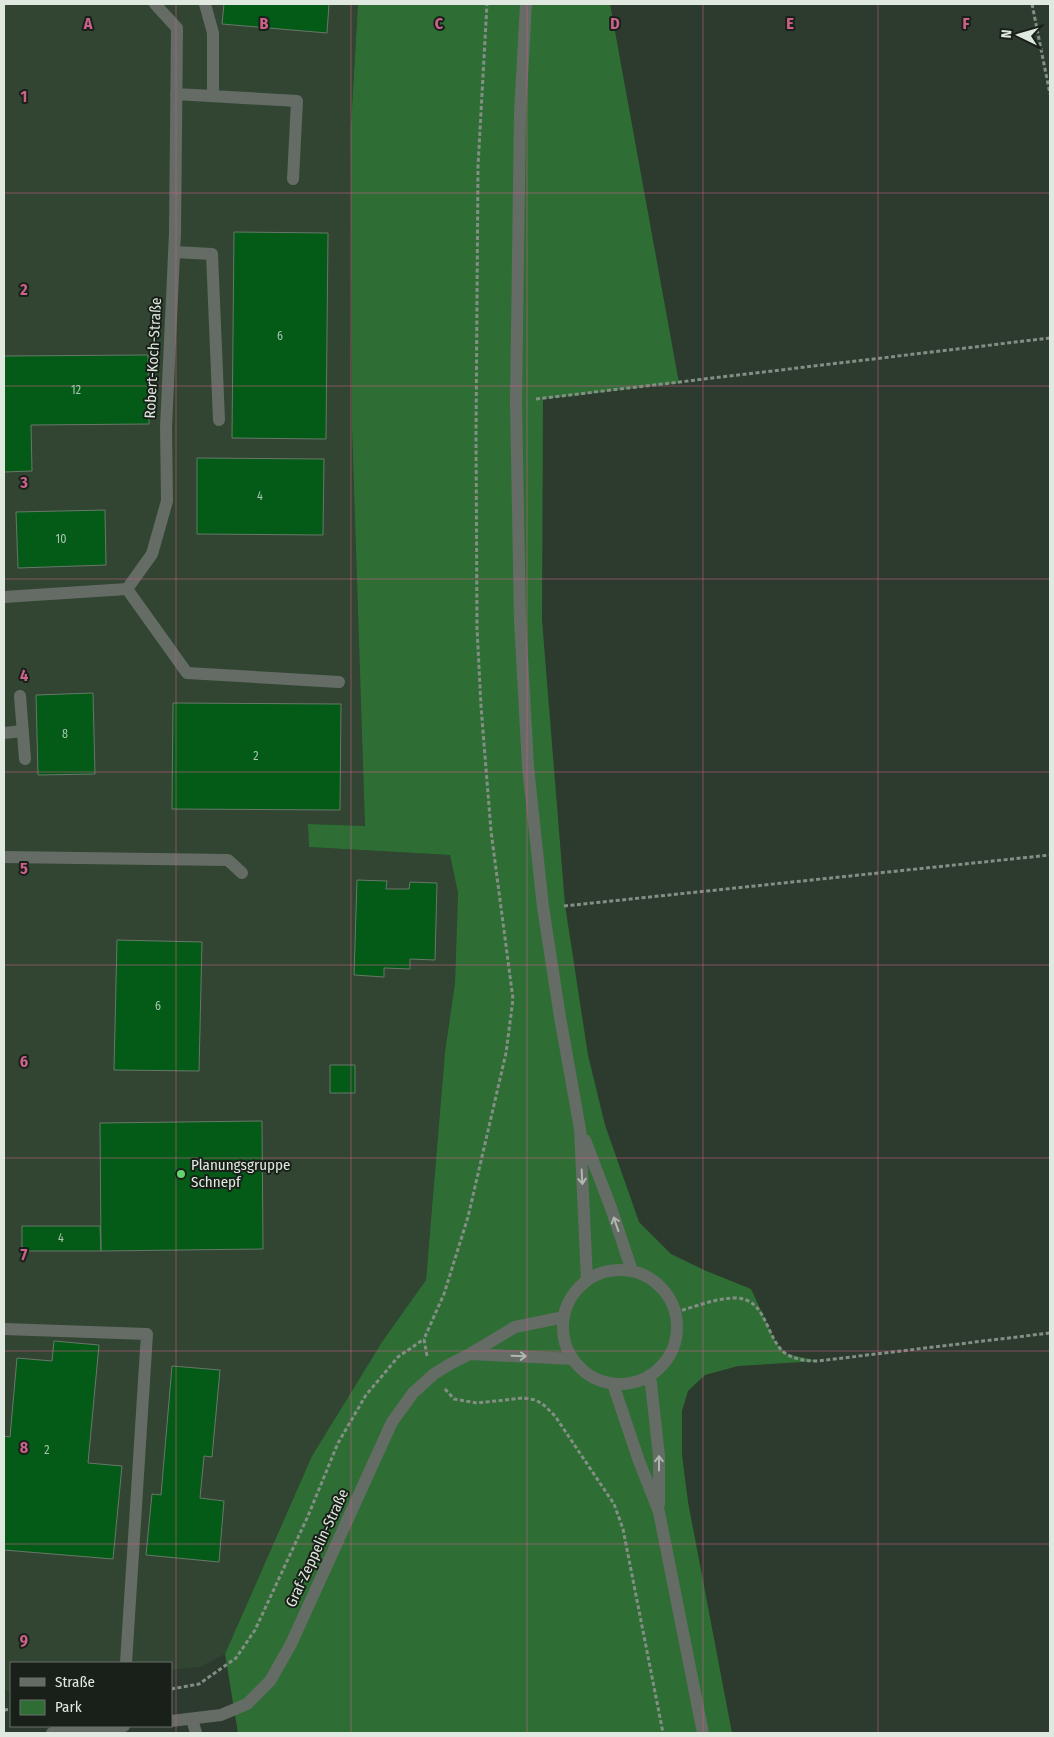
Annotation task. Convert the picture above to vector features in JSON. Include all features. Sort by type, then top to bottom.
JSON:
[{"type":"street","name":"Robert-Koch-Straße","points":[[128,589],[152,554],[167,501],[166,427],[174,252],[177,28],[155,4]]},
{"type":"street","points":[[205,4],[213,33],[213,96]]},
{"type":"street","points":[[526,4],[520,113],[516,402],[521,649],[528,766],[543,908],[580,1129],[587,1280]]},
{"type":"street","points":[[176,94],[296,101],[292,179]]},
{"type":"street","points":[[174,252],[212,254],[219,420]]},
{"type":"street","points":[[4,597],[128,589],[187,673],[339,682]]},
{"type":"street","points":[[20,696],[25,759]]},
{"type":"street","points":[[4,733],[23,731]]},
{"type":"street","points":[[4,857],[228,860],[242,874]]},
{"type":"street","points":[[580,1129],[611,1208],[632,1271]]},
{"type":"street","points":[[616,1269],[632,1271],[647,1276],[660,1285],[670,1298],[676,1312],[677,1330],[673,1348],[664,1364],[650,1376],[632,1383],[613,1384],[597,1380],[583,1371],[572,1359],[566,1346],[563,1332],[564,1317],[568,1302],[576,1290],[587,1280],[601,1272],[616,1269]]},
{"type":"street","name":"Graf-Zeppelin-Straße","points":[[172,1721],[220,1715],[246,1704],[270,1681],[291,1644],[392,1422],[413,1394],[434,1374],[515,1327],[564,1317]]},
{"type":"street","points":[[4,1329],[146,1334],[126,1662]]},
{"type":"street","points":[[470,1354],[572,1359]]},
{"type":"street","points":[[650,1376],[659,1456],[659,1512]]},
{"type":"street","points":[[613,1384],[659,1512],[703,1733]]},
{"type":"street","points":[[192,1719],[196,1733]]},
{"type":"street","points":[[52,1733],[114,1727]]},
{"type":"path","points":[[172,1688],[199,1684],[236,1658],[255,1630],[308,1516],[338,1444],[366,1395],[398,1357],[424,1338],[444,1294],[468,1217],[506,1053],[513,999],[491,831],[477,628],[478,166],[486,4]]},
{"type":"path","points":[[1032,4],[1050,94]]},
{"type":"path","points":[[516,402],[1050,338]]},
{"type":"path","points":[[543,908],[1050,854]]},
{"type":"path","points":[[676,1312],[720,1299],[738,1298],[751,1303],[763,1315],[776,1343],[787,1354],[802,1360],[818,1361],[1050,1333]]},
{"type":"path","points":[[424,1338],[426,1355],[434,1374],[454,1400],[477,1403],[523,1398],[536,1400],[541,1403],[555,1416],[614,1504],[623,1529],[663,1733]]},
{"type":"shaded area","points":[[4,4],[358,4],[351,126],[352,427],[365,826],[308,824],[309,847],[450,855],[458,893],[455,983],[445,1052],[426,1280],[382,1342],[312,1456],[225,1654],[200,1667],[172,1670],[172,1662],[10,1662],[10,1690],[4,1691]]},
{"type":"green space","points":[[358,4],[610,4],[679,383],[543,399],[542,620],[565,905],[588,1055],[605,1125],[639,1222],[671,1254],[751,1289],[776,1343],[787,1354],[818,1361],[738,1366],[705,1375],[688,1391],[682,1411],[682,1455],[688,1502],[732,1733],[238,1733],[225,1654],[312,1456],[382,1342],[426,1280],[445,1052],[455,983],[458,893],[450,855],[309,847],[308,824],[365,826],[352,427],[351,126]]},
{"type":"building","points":[[224,4],[329,4],[327,33],[222,24]]},
{"type":"building","points":[[234,232],[328,233],[326,439],[232,438]]},
{"type":"building","points":[[148,355],[149,424],[31,425],[32,471],[4,472],[4,356]]},
{"type":"building","points":[[197,458],[324,459],[323,535],[197,534]]},
{"type":"building","points":[[105,510],[106,565],[18,568],[16,512]]},
{"type":"building","points":[[93,693],[95,774],[38,775],[36,695]]},
{"type":"building","points":[[173,703],[341,704],[340,810],[172,809]]},
{"type":"building","points":[[357,880],[387,881],[386,889],[409,889],[410,882],[437,883],[435,960],[410,959],[410,969],[384,968],[384,977],[354,975]]},
{"type":"building","points":[[117,940],[202,942],[199,1071],[114,1070]]},
{"type":"building","points":[[330,1065],[355,1065],[355,1093],[330,1093]]},
{"type":"building","name":"Planungsgruppe Schnepf","points":[[262,1121],[263,1249],[101,1251],[100,1123]]},
{"type":"building","points":[[22,1226],[100,1226],[101,1251],[22,1251]]},
{"type":"building","points":[[54,1341],[99,1345],[88,1463],[122,1466],[113,1559],[4,1550],[4,1436],[10,1437],[17,1358],[52,1361]]},
{"type":"building","points":[[172,1366],[220,1370],[212,1457],[204,1456],[200,1498],[224,1501],[219,1562],[146,1555],[152,1494],[161,1495]]},
{"type":"place","name":"Planungsgruppe Schnepf","points":[[181,1174]]}]
